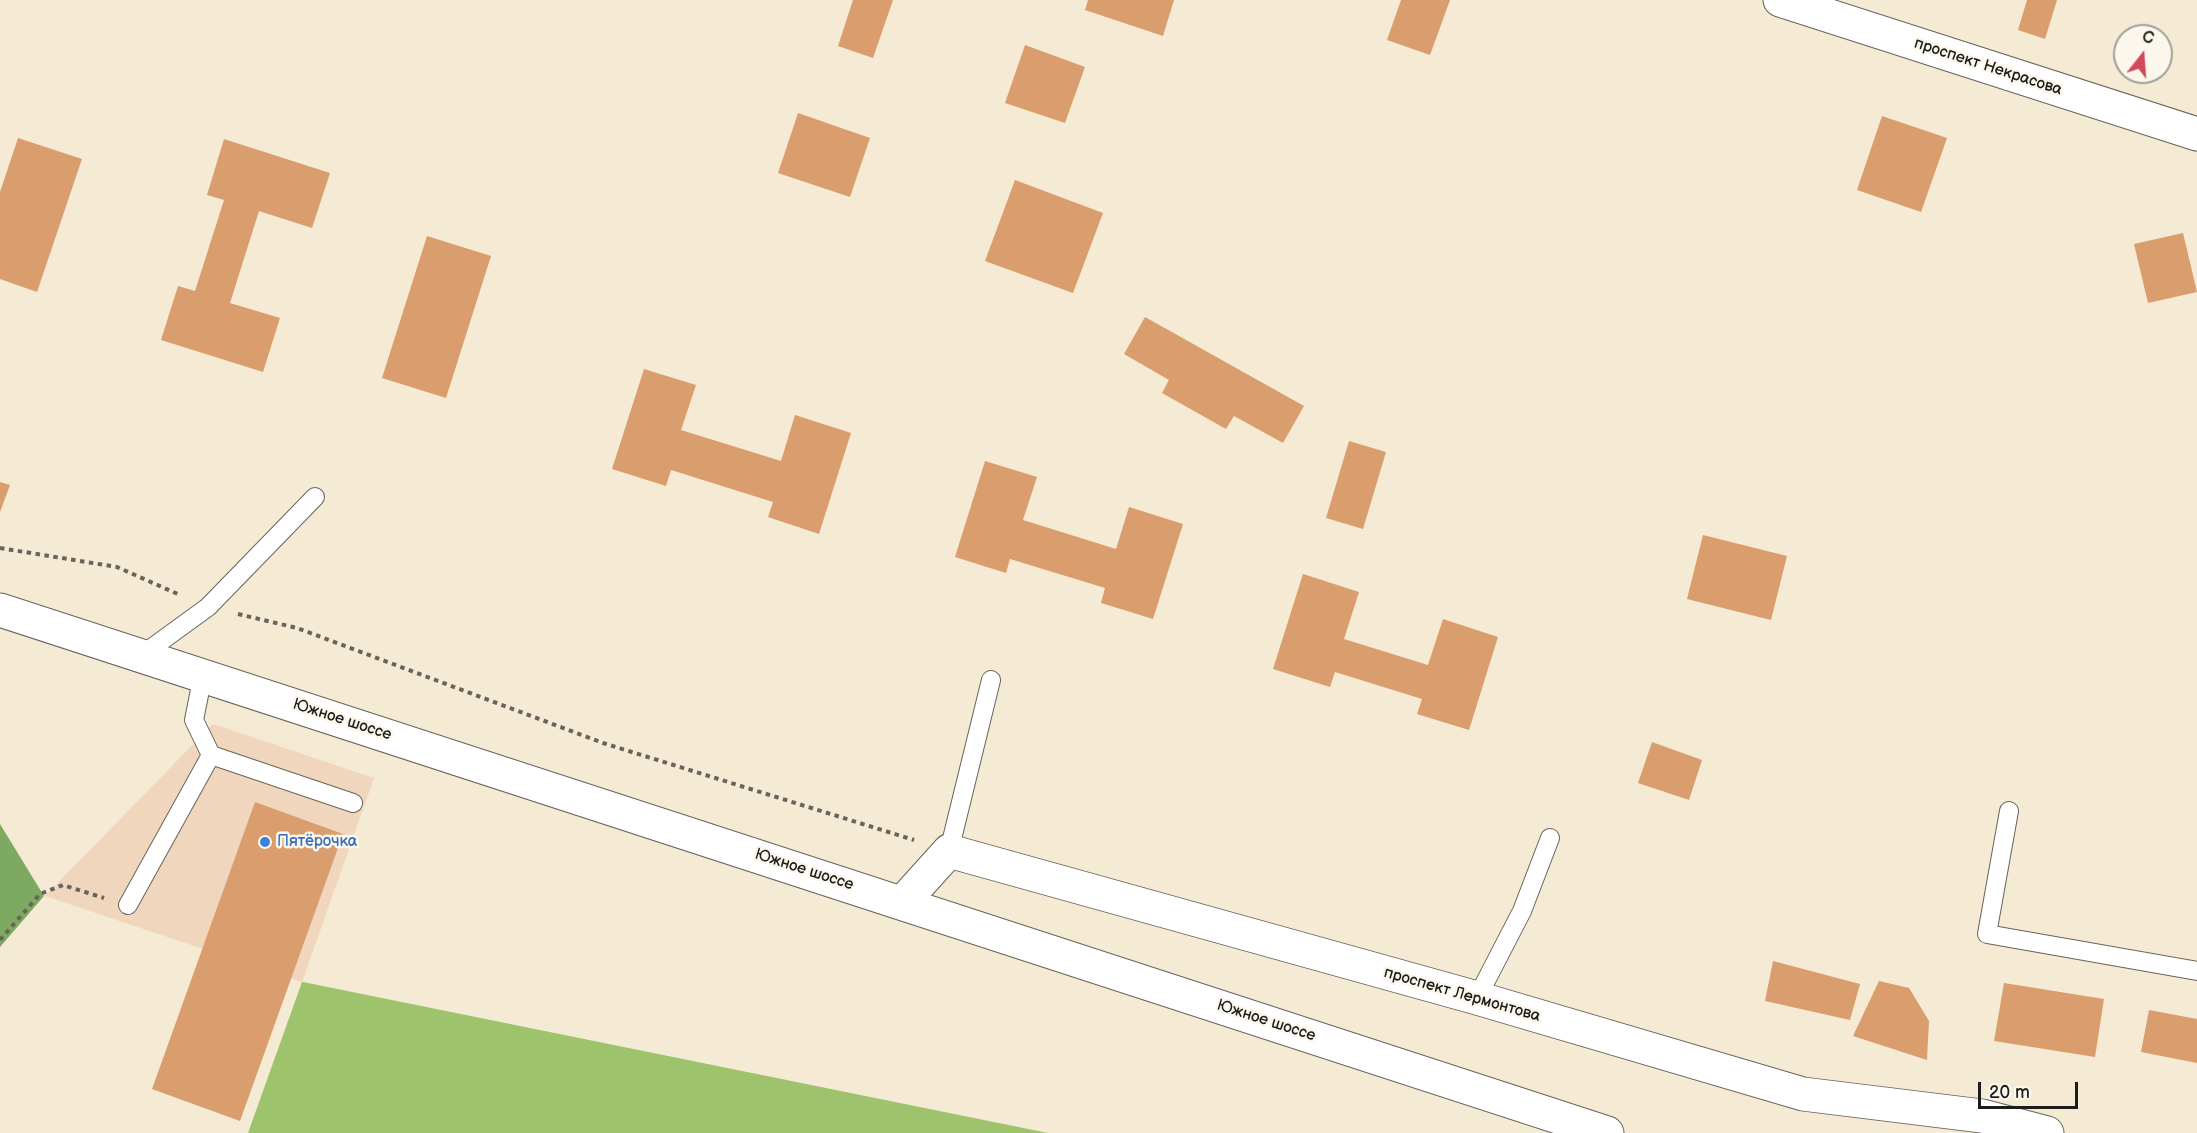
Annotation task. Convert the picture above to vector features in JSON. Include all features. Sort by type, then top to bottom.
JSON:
[{"type":"street","name":"проспект Некрасова","points":[[1780,0],[2197,134]]},
{"type":"street","name":"Южное шоссе","points":[[0,610],[1607,1133]]},
{"type":"street","points":[[903,902],[949,851]]},
{"type":"street","name":"проспект Лермонтова","points":[[949,851],[1477,998],[1803,1094],[1982,1116],[2047,1133]]},
{"type":"lane","points":[[141,655],[208,607],[315,497]]},
{"type":"lane","points":[[203,675],[194,720],[211,755],[353,803]]},
{"type":"lane","points":[[949,851],[991,680]]},
{"type":"lane","points":[[128,905],[211,755]]},
{"type":"lane","points":[[2009,811],[1987,934],[2197,971]]},
{"type":"lane","points":[[1477,998],[1522,911],[1550,838]]},
{"type":"path","points":[[0,548],[117,567],[208,607],[297,628],[603,743],[949,851]]},
{"type":"path","points":[[0,940],[40,894],[63,885],[128,905]]},
{"type":"shaded area","points":[[213,724],[374,778],[302,982],[45,896]]},
{"type":"green space","points":[[0,824],[44,896],[0,947]]},
{"type":"green space","points":[[303,982],[1048,1133],[248,1133]]},
{"type":"building","points":[[853,0],[893,0],[873,58],[838,46]]},
{"type":"building","points":[[1088,0],[1174,0],[1163,36],[1085,10]]},
{"type":"building","points":[[1401,0],[1450,0],[1430,55],[1387,40]]},
{"type":"building","points":[[2027,0],[2057,0],[2045,39],[2018,30]]},
{"type":"building","points":[[1025,45],[1085,67],[1065,123],[1005,103]]},
{"type":"building","points":[[798,113],[870,138],[850,197],[778,173]]},
{"type":"building","points":[[1882,116],[1947,138],[1921,212],[1857,190]]},
{"type":"building","points":[[18,138],[82,159],[37,292],[0,279],[0,192]]},
{"type":"building","points":[[224,139],[330,173],[312,228],[259,211],[230,303],[280,318],[263,372],[161,340],[178,286],[195,291],[224,200],[207,195]]},
{"type":"building","points":[[1015,180],[1103,213],[1073,293],[985,261]]},
{"type":"building","points":[[2183,233],[2197,292],[2148,303],[2134,244]]},
{"type":"building","points":[[427,236],[491,256],[446,398],[382,378]]},
{"type":"building","points":[[1145,317],[1304,406],[1283,443],[1234,416],[1226,429],[1162,393],[1169,380],[1124,354]]},
{"type":"building","points":[[644,369],[696,385],[681,430],[781,461],[795,415],[851,433],[819,534],[768,517],[773,502],[671,470],[666,486],[612,469]]},
{"type":"building","points":[[1349,441],[1386,452],[1363,529],[1326,518]]},
{"type":"building","points":[[985,461],[1037,477],[1023,520],[1116,549],[1129,507],[1183,524],[1153,619],[1101,603],[1105,588],[1010,559],[1006,573],[955,557]]},
{"type":"building","points":[[0,482],[10,485],[0,512]]},
{"type":"building","points":[[1703,535],[1787,556],[1771,620],[1687,599]]},
{"type":"building","points":[[1303,574],[1359,592],[1344,639],[1428,665],[1443,619],[1498,637],[1469,730],[1417,714],[1422,699],[1335,672],[1330,687],[1273,669]]},
{"type":"building","points":[[1652,742],[1702,760],[1689,800],[1638,783]]},
{"type":"building","points":[[255,802],[343,834],[240,1121],[152,1089]]},
{"type":"building","points":[[1773,961],[1860,984],[1850,1020],[1765,1001]]},
{"type":"building","points":[[1879,981],[1909,988],[1929,1021],[1927,1060],[1853,1036]]},
{"type":"building","points":[[2004,983],[2104,999],[2095,1057],[1994,1041]]},
{"type":"building","points":[[2149,1010],[2197,1019],[2197,1063],[2141,1052]]},
{"type":"place","name":"Пятёрочка","points":[[265,842]]}]
